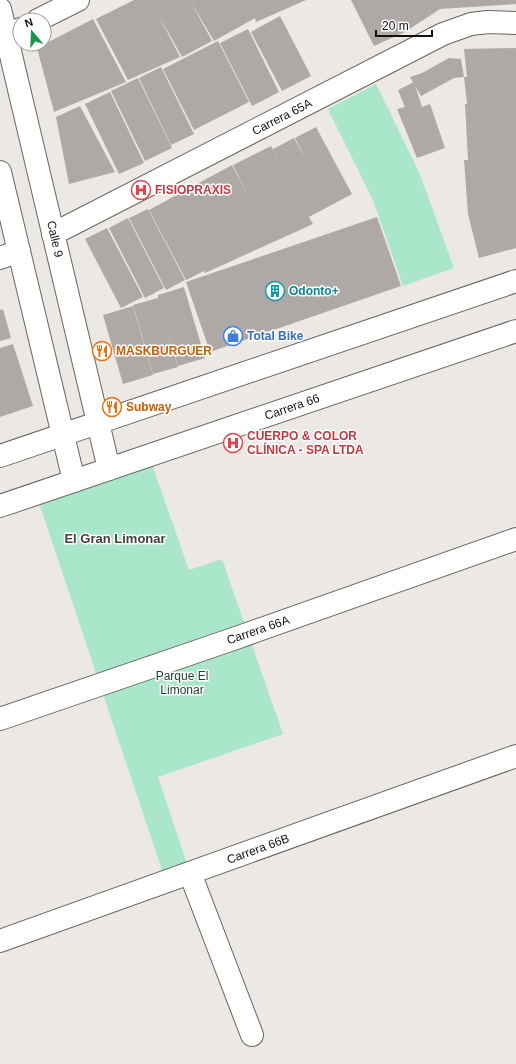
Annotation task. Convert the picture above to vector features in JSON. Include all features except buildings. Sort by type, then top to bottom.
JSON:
[{"type":"main road","points":[[52,13],[78,0]]},
{"type":"main road","name":"Calle 9","points":[[0,9],[12,30]]},
{"type":"main road","name":"Carrera 65A","points":[[53,234],[444,34],[471,24],[488,22],[516,23]]},
{"type":"main road","name":"Calle 9","points":[[17,52],[53,234],[110,470]]},
{"type":"main road","points":[[0,172],[9,255],[63,435],[74,481]]},
{"type":"main road","points":[[0,456],[516,281]]},
{"type":"main road","name":"Carrera 66","points":[[0,506],[110,470],[516,331]]},
{"type":"main road","name":"Carrera 66A","points":[[0,719],[236,638],[516,539]]},
{"type":"main road","name":"Carrera 66B","points":[[1,938],[190,873],[516,756]]},
{"type":"main road","points":[[190,873],[252,1035]]},
{"type":"green space","points":[[376,84],[419,172],[454,268],[403,286],[373,200],[328,109]]},
{"type":"green space","name":"Parque El Limonar","points":[[149,456],[189,570],[222,559],[283,734],[158,777],[190,873],[166,882],[36,494]]},
{"type":"place","name":"FISIOPRAXIS","points":[[141,190]]},
{"type":"place","name":"Odonto+","points":[[275,291]]},
{"type":"place","name":"Total Bike","points":[[233,336]]},
{"type":"place","name":"MASKBURGUER","points":[[102,351]]},
{"type":"place","name":"Subway","points":[[112,407]]},
{"type":"place","name":"CUERPO & COLOR CLÍNICA - SPA LTDA","points":[[233,443]]},
{"type":"district","name":"El Gran Limonar","points":[[115,538]]}]
